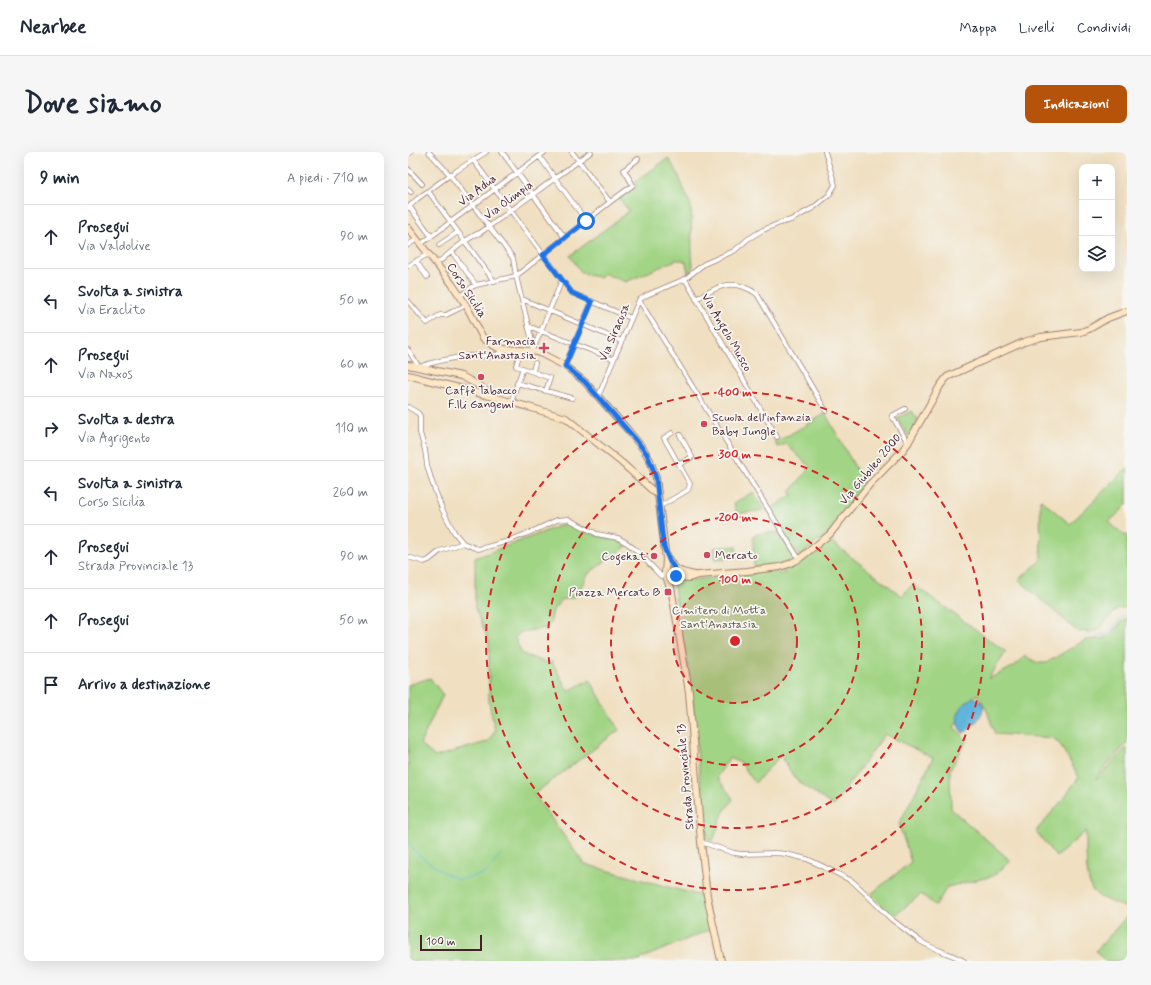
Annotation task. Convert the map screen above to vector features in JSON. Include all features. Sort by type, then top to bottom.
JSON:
[{"type":"street","points":[[429,152],[450,175],[513,258],[533,351]]},
{"type":"street","points":[[431,236],[408,207],[450,175],[486,152]]},
{"type":"street","points":[[502,152],[565,238]]},
{"type":"street","name":"Via Adua","points":[[408,245],[431,236],[545,152]]},
{"type":"street","points":[[572,152],[610,202]]},
{"type":"street","name":"Via Olimpia","points":[[436,264],[591,152]]},
{"type":"street","name":"Via Siracusa","points":[[598,397],[639,300],[685,278],[704,264],[734,251],[748,239],[763,230],[791,220],[822,202],[829,195],[835,185],[825,152]]},
{"type":"street","points":[[539,156],[586,221]]},
{"type":"street","points":[[460,296],[476,285],[516,276],[633,185],[624,170],[638,159]]},
{"type":"street","points":[[473,160],[572,293],[631,318]]},
{"type":"street","points":[[408,169],[422,184]]},
{"type":"street","points":[[428,191],[494,281]]},
{"type":"street","name":"Corso Sicilia","points":[[408,228],[460,296],[483,338],[492,345],[505,350],[533,351],[542,354],[565,366],[585,382],[647,454],[653,469],[657,494]]},
{"type":"street","points":[[439,245],[458,232]]},
{"type":"street","points":[[452,252],[476,285]]},
{"type":"street","points":[[408,266],[428,254]]},
{"type":"street","points":[[416,261],[427,276]]},
{"type":"street","name":"Via Angelo Musco","points":[[685,278],[777,437]]},
{"type":"street","points":[[533,351],[562,280]]},
{"type":"street","points":[[696,299],[724,285],[747,287],[757,294],[826,411]]},
{"type":"street","points":[[522,299],[621,341]]},
{"type":"street","points":[[639,300],[799,559]]},
{"type":"street","points":[[408,301],[427,323],[440,315],[446,315],[466,305]]},
{"type":"street","points":[[565,366],[592,302]]},
{"type":"street","name":"Via Giubileo 2000","points":[[668,574],[689,578],[698,575],[780,567],[799,559],[830,534],[869,485],[902,451],[946,377],[1024,342],[1041,337],[1081,332],[1108,318],[1127,311]]},
{"type":"street","points":[[528,326],[542,330],[613,359]]},
{"type":"street","points":[[408,350],[419,367]]},
{"type":"street","points":[[419,367],[433,362],[472,356],[492,356],[500,354],[505,350]]},
{"type":"street","points":[[518,359],[516,366],[550,378],[546,391]]},
{"type":"street","points":[[533,372],[535,363]]},
{"type":"street","points":[[408,365],[461,376],[478,385],[494,397]]},
{"type":"street","points":[[511,402],[523,368]]},
{"type":"street","points":[[408,375],[494,397],[566,418],[622,463],[657,494],[668,574],[665,582],[673,600]]},
{"type":"street","points":[[517,383],[572,398]]},
{"type":"street","points":[[478,385],[478,393]]},
{"type":"street","points":[[408,407],[420,416],[420,433],[432,482],[442,509],[454,532],[462,543],[478,549],[483,548],[505,542],[557,520],[568,519],[597,534],[618,538],[627,543],[668,574]]},
{"type":"street","points":[[905,409],[892,416],[908,443]]},
{"type":"street","points":[[659,507],[688,490],[690,486],[680,464],[664,438],[672,434]]},
{"type":"street","points":[[680,435],[692,457],[680,464]]},
{"type":"street","points":[[408,557],[424,562],[440,551],[462,543]]},
{"type":"street","points":[[665,550],[675,572],[668,574]]},
{"type":"street","points":[[673,567],[686,573],[698,575]]},
{"type":"street","name":"Strada Provinciale 13","points":[[668,574],[689,692],[701,842],[708,896],[721,961]]},
{"type":"street","points":[[701,842],[738,853],[776,853],[807,859],[852,881],[891,919],[920,941],[964,961]]},
{"type":"green space","points":[[668,158],[677,172],[691,206],[693,266],[688,273],[686,262],[676,260],[626,282],[603,273],[601,278],[582,273],[570,256],[629,211],[619,198],[637,186],[635,182]]},
{"type":"green space","points":[[912,411],[918,420],[909,437],[897,418]]},
{"type":"green space","points":[[825,414],[865,485],[838,519],[832,530],[800,556],[797,554],[770,509],[792,495],[790,492],[810,467],[786,444],[778,447],[775,443]]},
{"type":"green space","points":[[1127,468],[1127,505],[1109,522],[1125,536],[1127,534],[1127,607],[1117,609],[1099,630],[1078,632],[1019,580],[1041,560],[1040,499],[1070,524]]},
{"type":"green space","points":[[753,492],[764,510],[737,514],[734,503]]},
{"type":"green space","points":[[567,523],[598,536],[618,540],[627,546],[589,573],[575,597],[561,600],[553,610],[551,621],[546,628],[521,632],[515,638],[522,654],[545,662],[552,662],[568,691],[590,680],[619,730],[534,794],[584,864],[705,897],[711,929],[640,959],[641,961],[408,961],[408,685],[430,678],[443,695],[420,744],[435,757],[487,742],[495,731],[489,702],[489,642],[475,608],[475,558]]},
{"type":"green space","points":[[778,532],[794,560],[780,564],[754,567],[753,536],[756,536],[756,534]]},
{"type":"green space","name":"Cimitero di Motta Sant'Anastasia","points":[[829,540],[902,596],[913,584],[1006,652],[988,679],[1013,667],[1025,656],[1038,663],[1046,663],[1085,640],[1106,638],[1110,636],[1120,623],[1127,618],[1127,743],[1098,775],[1096,780],[1127,747],[1127,908],[1104,899],[1096,894],[1090,886],[1087,871],[1086,831],[1056,857],[1036,831],[1064,798],[1079,777],[1059,743],[1053,738],[995,734],[986,708],[977,694],[954,727],[967,740],[950,770],[951,809],[1011,861],[993,876],[947,887],[936,906],[921,894],[893,917],[871,894],[911,862],[899,824],[933,758],[885,734],[833,806],[795,779],[781,755],[755,783],[741,763],[729,758],[717,777],[733,799],[723,813],[713,841],[705,837],[692,694],[673,582],[777,571],[778,574],[785,574],[781,570],[802,562]]},
{"type":"green space","points":[[736,546],[737,557],[715,559],[714,548]]},
{"type":"green space","points":[[1127,916],[1127,961],[1105,961],[1096,951]]},
{"type":"water","points":[[973,697],[983,705],[982,712],[977,721],[963,733],[959,728],[957,718],[964,704]]},
{"type":"waterway","points":[[1086,634],[1108,635],[1118,621],[1127,615]]},
{"type":"waterway","points":[[408,840],[416,853],[441,871],[457,879],[469,878],[486,873],[501,854]]},
{"type":"place","name":"Farmacia Sant'Anastasia","points":[[544,348]]},
{"type":"place","name":"Caffè Tabacco F.lli Gangemi","points":[[481,377]]},
{"type":"place","name":"Scuola dell'infanzia Baby Jungle","points":[[704,424]]},
{"type":"place","name":"Mercato","points":[[707,555]]},
{"type":"place","name":"Cogekat","points":[[654,556]]},
{"type":"place","name":"Piazza Mercato B","points":[[668,592]]},
{"type":"route","points":[[586,221],[543,255],[572,293],[592,302],[565,366],[585,382],[647,454],[656,478],[663,542],[671,564],[675,569],[675,574],[673,576],[676,576]]}]
